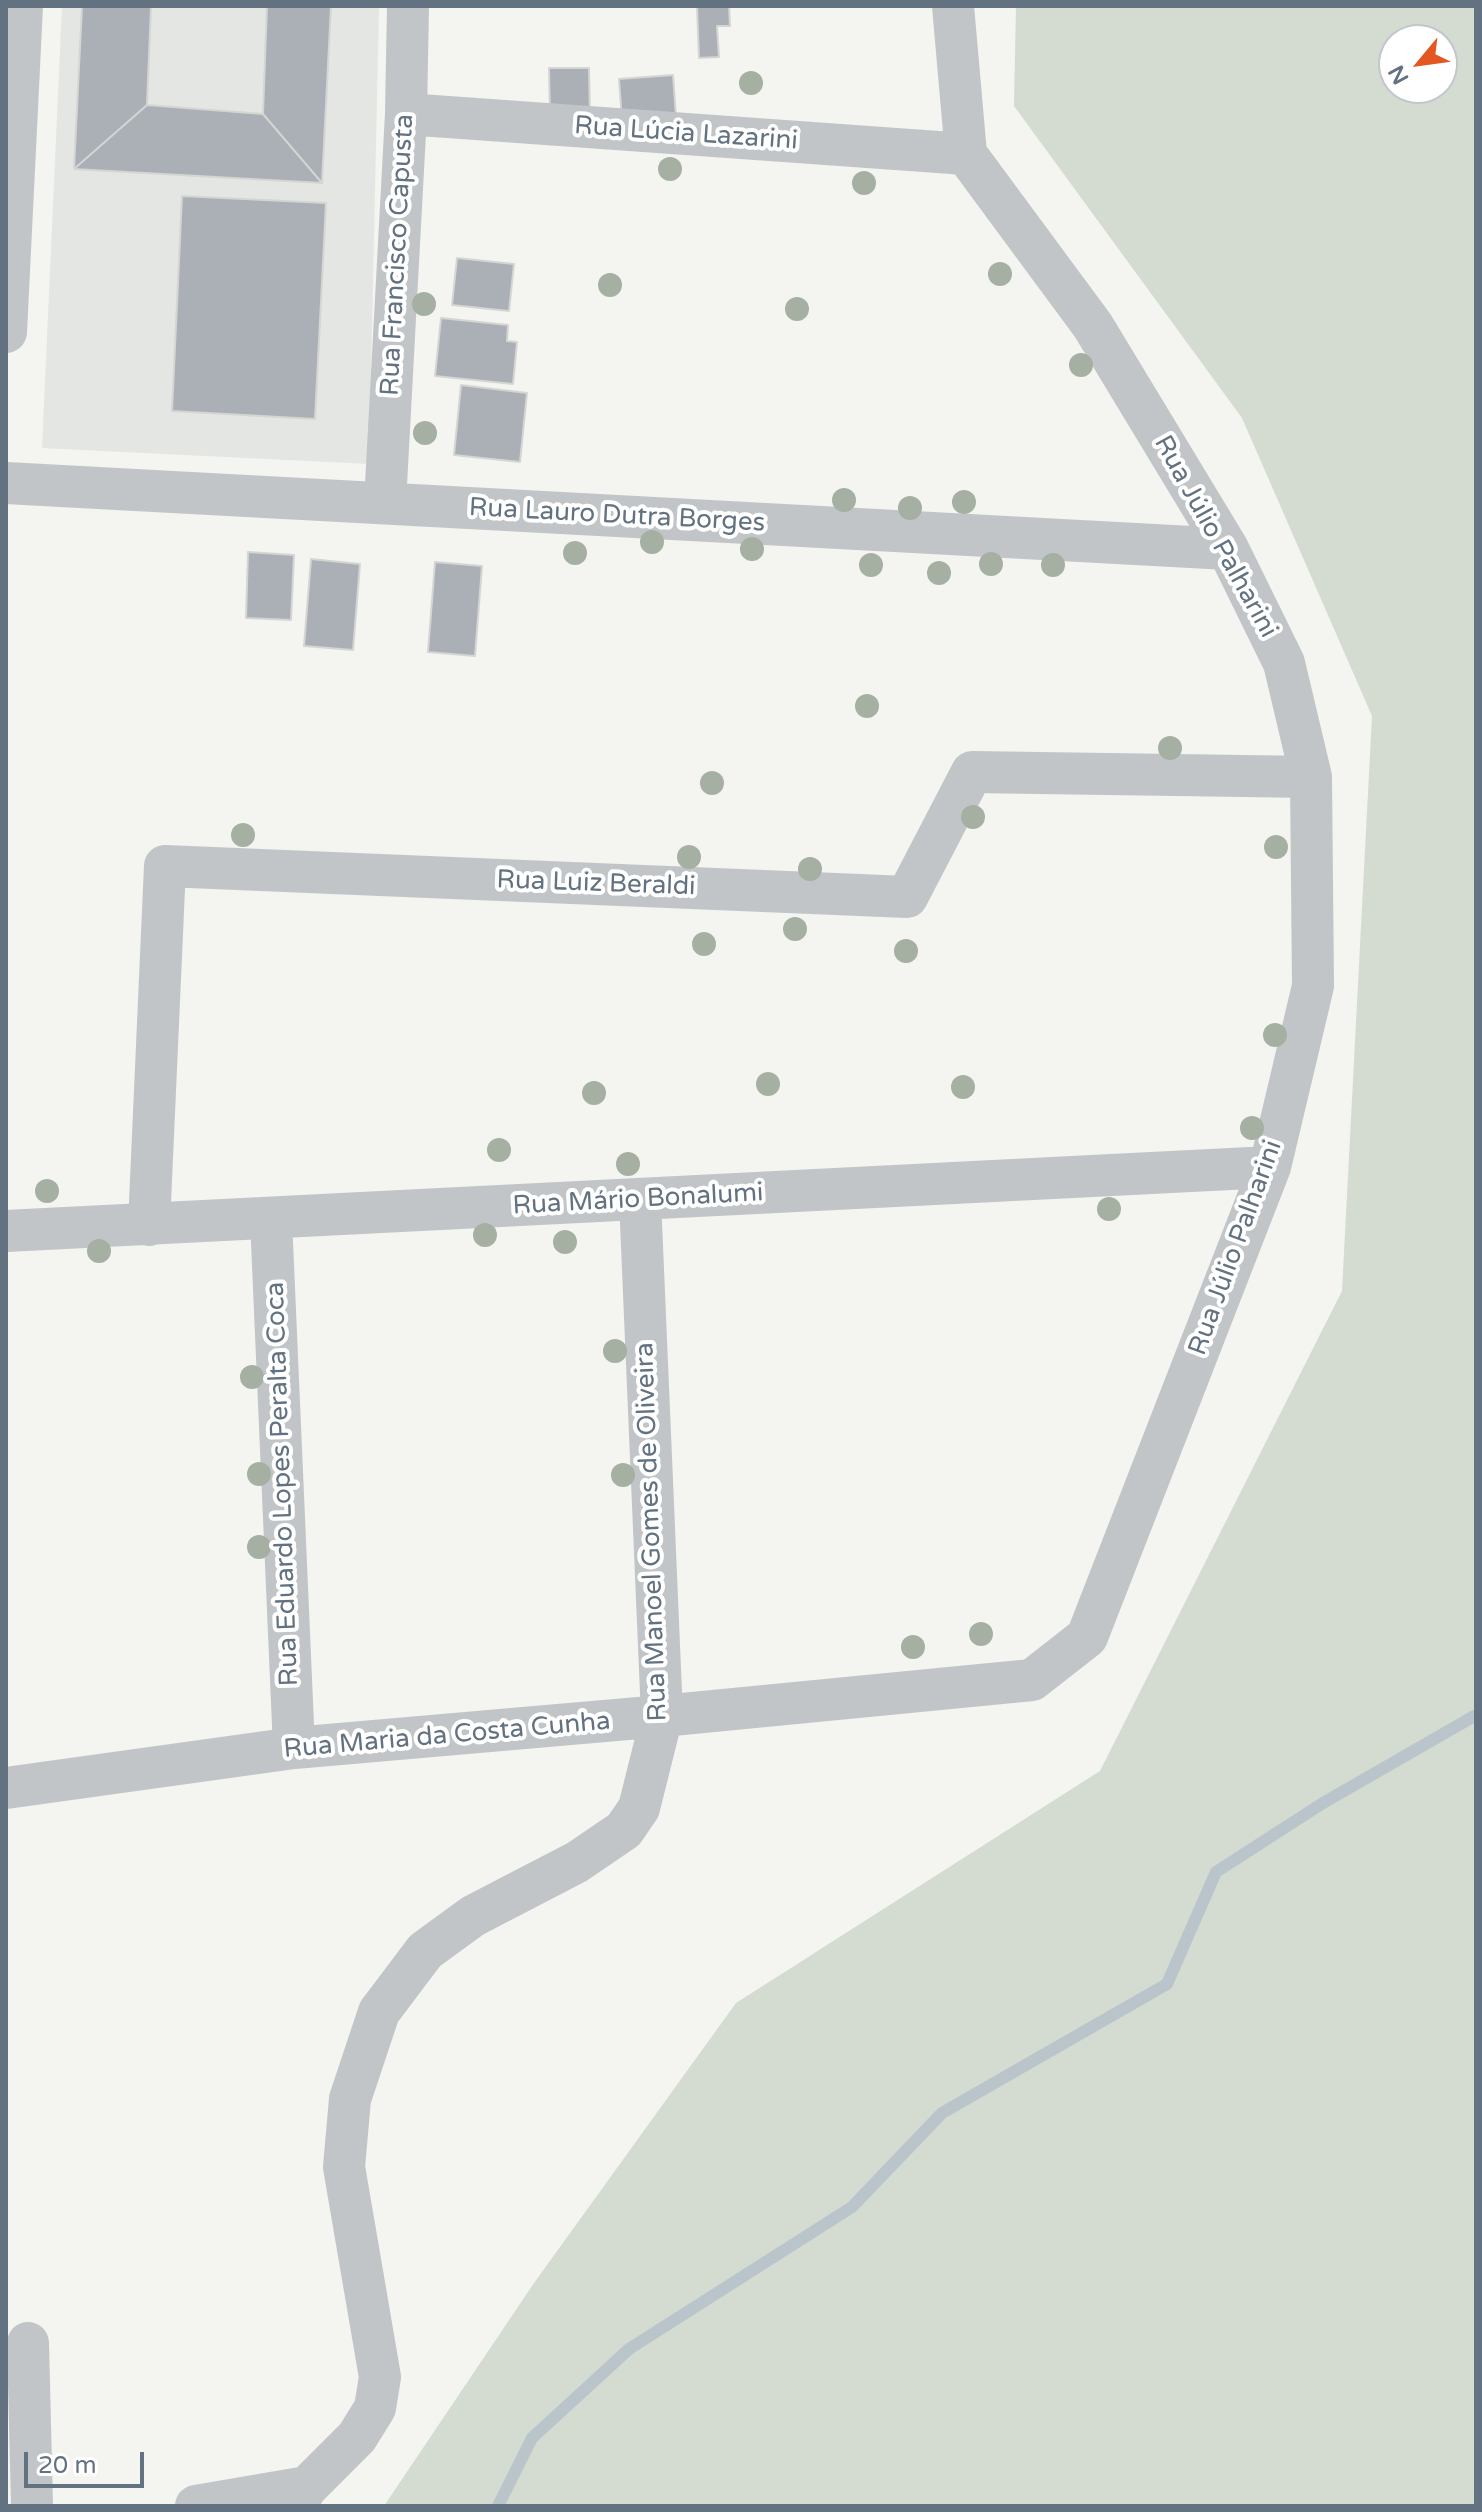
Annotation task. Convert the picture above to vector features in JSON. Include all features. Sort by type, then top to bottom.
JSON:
[{"type":"street","points":[[6,332],[22,6]]},
{"type":"street","name":"Rua Francisco Capusta","points":[[385,503],[406,114],[408,6]]},
{"type":"street","points":[[953,6],[966,154]]},
{"type":"street","name":"Rua Lúcia Lazarini","points":[[406,114],[966,154]]},
{"type":"street","name":"Rua Júlio Palharini","points":[[966,154],[1093,326],[1228,549],[1284,663],[1311,777],[1313,986],[1270,1167],[1087,1637],[1032,1680]]},
{"type":"street","name":"Rua Lauro Dutra Borges","points":[[6,483],[1228,549]]},
{"type":"street","name":"Rua Luiz Beraldi","points":[[149,1225],[165,866],[907,897],[972,772],[1311,777]]},
{"type":"street","name":"Rua Mário Bonalumi","points":[[6,1231],[1270,1167]]},
{"type":"street","name":"Rua Manoel Gomes de Oliveira","points":[[300,2497],[357,2437],[375,2408],[380,2377],[344,2167],[350,2099],[379,2012],[425,1951],[473,1916],[577,1862],[624,1830],[639,1808],[662,1716],[640,1199]]},
{"type":"street","name":"Rua Eduardo Lopes Peralta Coca","points":[[271,1219],[294,1748]]},
{"type":"street","name":"Rua Maria da Costa Cunha","points":[[6,1788],[294,1748],[1032,1680]]},
{"type":"street","points":[[28,2343],[32,2506]]},
{"type":"street","points":[[196,2506],[300,2497]]},
{"type":"shaded area","points":[[62,6],[379,6],[369,464],[42,448]]},
{"type":"shaded area","points":[[1016,6],[1476,6],[1476,2506],[384,2506],[534,2283],[736,2003],[1100,1771],[1342,1291],[1372,716],[1242,418],[1014,106]]},
{"type":"building","points":[[82,6],[151,6],[147,105],[74,169]]},
{"type":"building","points":[[267,6],[331,6],[322,183],[263,114]]},
{"type":"building","points":[[697,6],[729,6],[730,26],[717,26],[719,57],[699,58]]},
{"type":"building","points":[[549,68],[589,68],[590,116],[550,116]]},
{"type":"building","points":[[673,75],[676,117],[622,121],[619,79]]},
{"type":"building","points":[[147,105],[263,114],[322,183],[74,169]]},
{"type":"building","points":[[182,196],[326,203],[315,419],[172,411]]},
{"type":"building","points":[[457,258],[514,264],[509,311],[452,305]]},
{"type":"building","points":[[441,318],[508,325],[507,341],[517,342],[513,384],[435,376]]},
{"type":"building","points":[[461,385],[527,393],[520,462],[454,455]]},
{"type":"building","points":[[248,552],[294,555],[291,620],[246,618]]},
{"type":"building","points":[[311,559],[360,564],[353,650],[304,646]]},
{"type":"building","points":[[435,562],[482,566],[475,656],[428,652]]},
{"type":"waterway","points":[[498,2506],[532,2438],[629,2349],[852,2207],[942,2113],[1167,1984],[1216,1872],[1323,1803],[1476,1715]]}]
